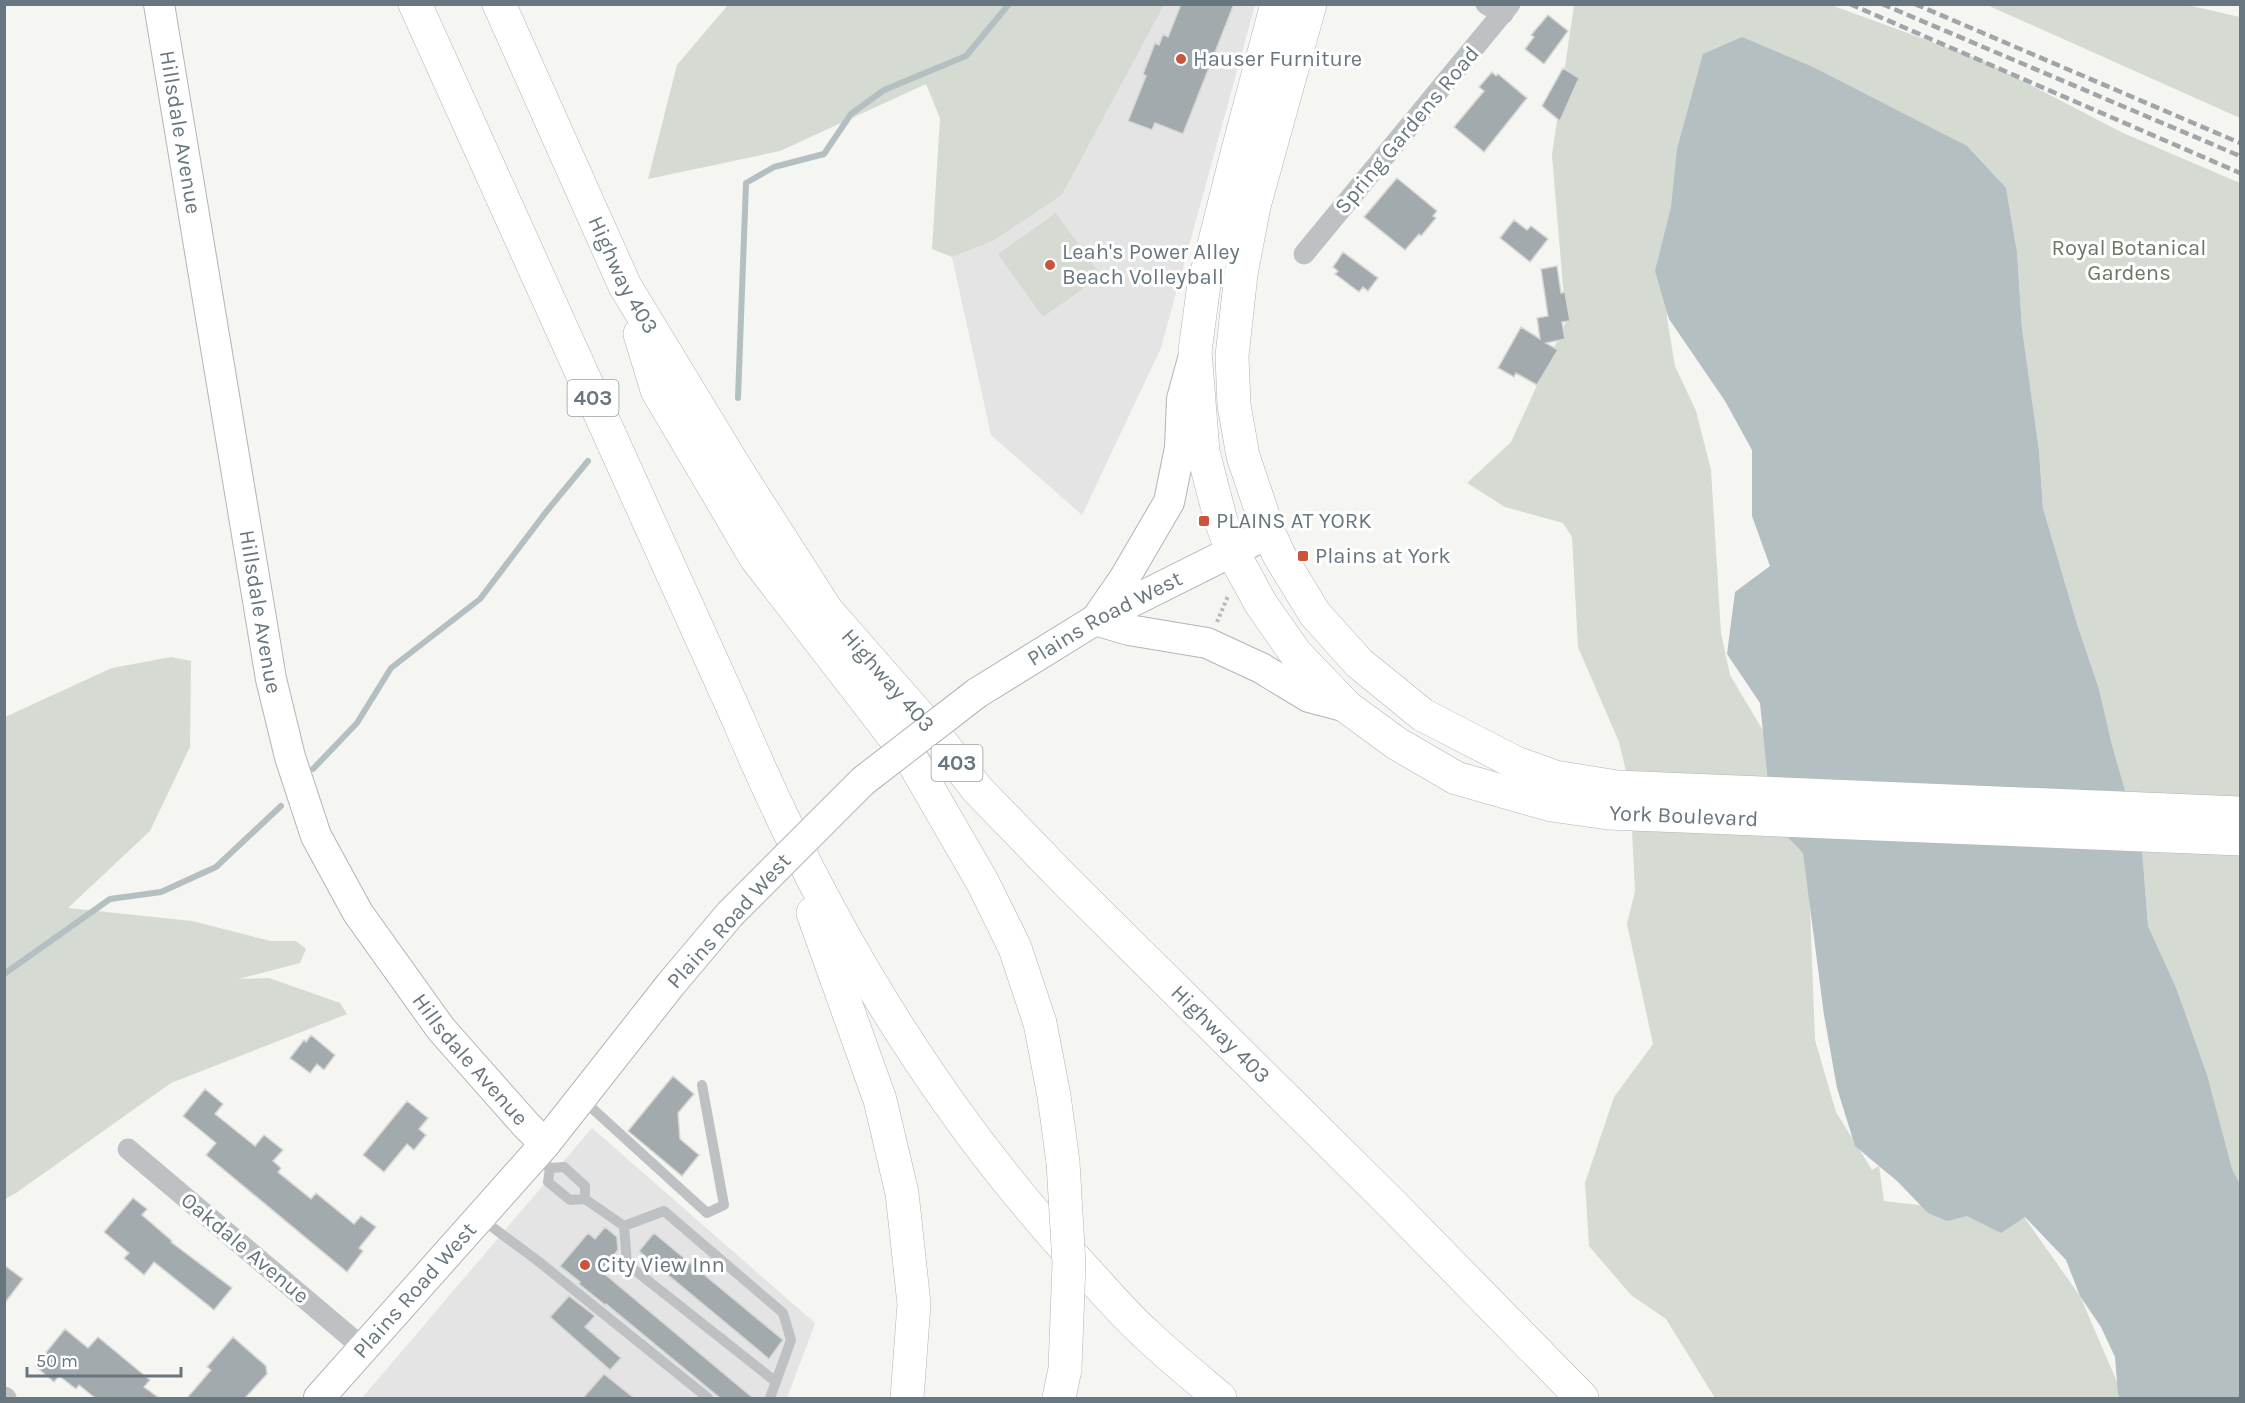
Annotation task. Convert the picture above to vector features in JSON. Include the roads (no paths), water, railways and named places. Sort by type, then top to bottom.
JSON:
[{"type":"main road","name":"Hillsdale Avenue","points":[[159,4],[271,679],[290,757],[316,837],[358,913],[441,1029],[526,1125],[543,1156]]},
{"type":"main road","name":"403","points":[[415,4],[769,792],[857,961],[903,1036],[969,1132],[1050,1233],[1143,1332],[1220,1398]]},
{"type":"main road","name":"Highway 403","points":[[499,4],[625,286],[738,472],[827,611],[934,733],[977,789],[1067,882],[1391,1203],[1582,1398]]},
{"type":"main road","points":[[1277,4],[1204,284],[1195,351],[1182,399],[1180,448],[1170,502],[1124,579],[1095,620],[1130,630],[1207,643],[1261,668],[1309,697],[1347,707]]},
{"type":"main road","points":[[1269,533],[1243,456],[1234,405],[1232,356],[1242,274],[1254,206],[1310,4]]},
{"type":"main road","points":[[625,286],[657,390],[750,548],[912,760],[983,883],[1015,948],[1040,1023],[1064,1162],[1069,1264],[1062,1384]]},
{"type":"main road","points":[[1195,351],[1203,452],[1221,521],[1232,551]]},
{"type":"main road","name":"Plains Road West","points":[[319,1398],[479,1217],[543,1156],[581,1098],[730,914],[863,781],[977,693],[1095,620],[1269,533]]},
{"type":"main road","name":"York Boulevard","points":[[1269,533],[1279,555],[1316,614],[1359,663],[1423,715],[1516,763],[1613,800],[2241,839]]},
{"type":"main road","name":"York Boulevard","points":[[1232,551],[1261,604],[1296,654],[1347,707],[1396,743],[1456,778],[1551,805],[1613,800],[2241,813]]},
{"type":"main road","points":[[769,792],[880,1100],[903,1193],[914,1304],[907,1398]]},
{"type":"street","name":"Spring Gardens Road","points":[[1304,254],[1500,8]]},
{"type":"street","name":"Oakdale Avenue","points":[[128,1149],[362,1347]]},
{"type":"lane","points":[[581,1098],[707,1213],[724,1205],[702,1084]]},
{"type":"lane","points":[[543,1156],[548,1182],[570,1200],[585,1199],[624,1226]]},
{"type":"lane","points":[[543,1156],[564,1167],[585,1185],[585,1199]]},
{"type":"lane","points":[[624,1226],[664,1211],[783,1313],[791,1340],[770,1398]]},
{"type":"lane","points":[[479,1217],[538,1261],[708,1398]]},
{"type":"lane","points":[[624,1226],[627,1264],[776,1382]]},
{"type":"waterway","points":[[738,398],[746,183],[774,167],[824,154],[851,114],[884,90],[966,56],[1009,4]]},
{"type":"waterway","points":[[313,769],[357,723],[391,668],[480,599],[588,461]]},
{"type":"waterway","points":[[4,974],[110,899],[161,892],[216,867],[281,806]]},
{"type":"railway","points":[[1850,4],[2240,173]]},
{"type":"railway","points":[[1882,4],[2240,156]]},
{"type":"railway","points":[[1915,4],[2240,143]]},
{"type":"place","name":"Hauser Furniture","points":[[1181,59]]},
{"type":"place","name":"Leah's Power Alley Beach Volleyball","points":[[1050,265]]},
{"type":"place","name":"PLAINS AT YORK","points":[[1204,521]]},
{"type":"place","name":"Plains at York","points":[[1303,556]]},
{"type":"place","name":"City View Inn","points":[[585,1265]]},
{"type":"park label","name":"Royal Botanical Gardens","points":[[2129,260]]}]
